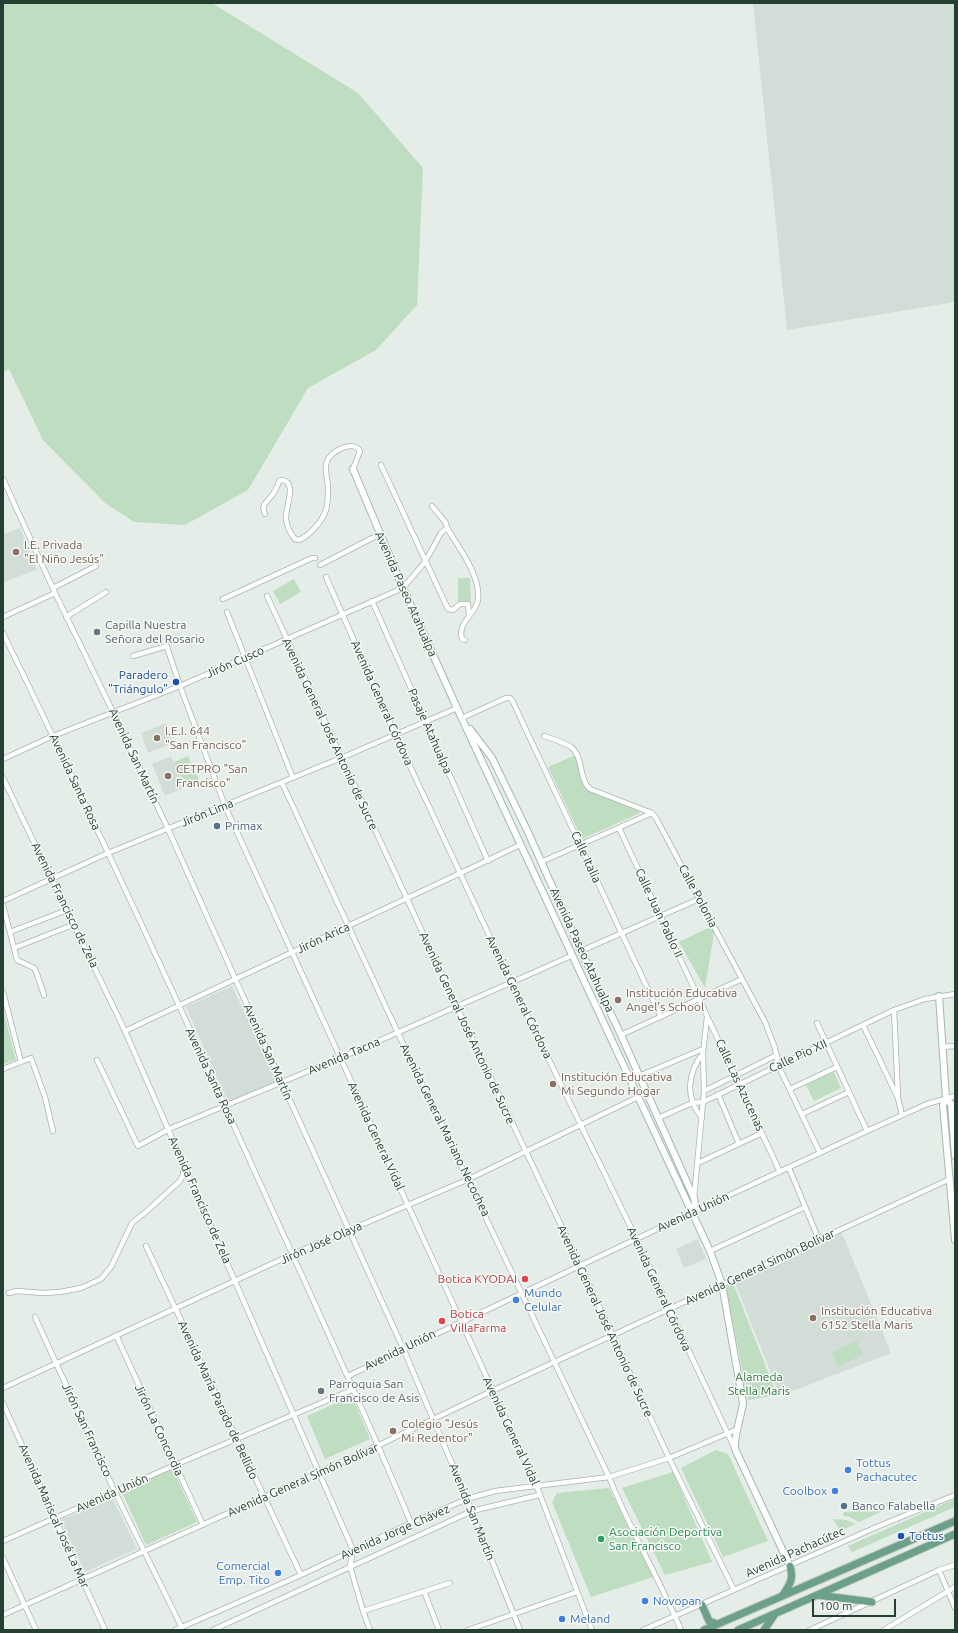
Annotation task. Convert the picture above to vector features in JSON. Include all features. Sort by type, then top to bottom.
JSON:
[{"type":"main road","points":[[704,1630],[955,1521]]},
{"type":"main road","points":[[738,1630],[955,1534]]},
{"type":"main road","points":[[784,1596],[792,1575],[790,1566]]},
{"type":"main road","points":[[817,1595],[872,1602]]},
{"type":"main road","points":[[702,1605],[710,1621],[717,1624]]},
{"type":"main road","points":[[764,1630],[776,1613]]},
{"type":"street","points":[[265,514],[263,510],[264,504],[277,488],[279,481],[287,481],[290,489],[286,518],[288,528],[295,539],[300,540],[320,522],[326,510],[328,487],[326,465],[328,458],[344,447],[350,445],[356,446],[360,451],[353,469]]},
{"type":"street","points":[[381,465],[448,609],[453,610],[460,604],[468,604],[470,607],[469,615]]},
{"type":"street","name":"Avenida Paseo Atahualpa","points":[[353,469],[402,588],[571,956],[710,1251],[722,1284],[743,1403],[735,1449]]},
{"type":"street","name":"Avenida San Martín","points":[[3,479],[66,617],[168,829],[350,1230],[434,1419],[520,1630]]},
{"type":"street","points":[[432,506],[446,523],[447,528],[468,561],[474,576],[478,594],[478,602],[464,623],[461,635],[462,639],[465,640]]},
{"type":"street","name":"Jirón Cusco","points":[[3,759],[53,736],[180,686],[402,588],[425,562],[441,533],[447,528]]},
{"type":"street","points":[[320,566],[380,534]]},
{"type":"street","points":[[223,599],[312,558],[315,558]]},
{"type":"street","points":[[3,617],[54,591],[96,566]]},
{"type":"street","name":"Avenida General Córdova","points":[[326,577],[395,734],[511,982],[636,1238],[668,1309],[790,1566]]},
{"type":"street","points":[[66,617],[106,592]]},
{"type":"street","name":"Avenida General José Antonio de Sucre","points":[[266,596],[456,1007],[580,1265],[669,1458],[734,1590]]},
{"type":"street","name":"Pasaje Atahualpa","points":[[372,602],[488,861]]},
{"type":"street","points":[[227,612],[293,778]]},
{"type":"street","name":"Avenida Santa Rosa","points":[[3,633],[108,853],[293,1254],[379,1445],[411,1523]]},
{"type":"street","name":"Avenida General Vidal","points":[[165,641],[180,686],[225,806],[537,1487],[592,1630]]},
{"type":"street","points":[[133,656],[167,646]]},
{"type":"street","name":"Calle Italia","points":[[462,718],[510,698],[661,1017]]},
{"type":"street","name":"Jirón Lima","points":[[3,901],[108,853],[293,778],[457,708]]},
{"type":"street","name":"Avenida Paseo Atahualpa","points":[[462,718],[492,758],[621,1035],[694,1198]]},
{"type":"street","points":[[544,736],[571,747],[576,752],[584,782],[590,789],[652,813]]},
{"type":"street","name":"Avenida Francisco de Zela","points":[[3,778],[75,924],[170,1129],[353,1550]]},
{"type":"street","name":"Avenida General Mariano Necochea","points":[[282,782],[398,1033],[469,1179],[610,1477],[631,1528],[652,1567],[681,1630]]},
{"type":"street","points":[[541,862],[652,813]]},
{"type":"street","name":"Calle Polonia","points":[[652,813],[700,899],[772,1037],[778,1065]]},
{"type":"street","name":"Calle Juan Pablo II","points":[[619,828],[699,999]]},
{"type":"street","name":"Jirón Arica","points":[[125,1031],[520,846]]},
{"type":"street","points":[[581,951],[700,899]]},
{"type":"street","points":[[3,905],[18,962],[34,968],[44,995]]},
{"type":"street","points":[[10,932],[67,910]]},
{"type":"street","points":[[14,948],[75,924]]},
{"type":"street","name":"Avenida Tacna","points":[[97,1060],[138,1146],[170,1129],[398,1033],[571,956]]},
{"type":"street","points":[[621,1035],[742,979]]},
{"type":"street","points":[[3,992],[21,1062]]},
{"type":"street","name":"Calle Pio XII","points":[[658,1118],[692,1103],[703,1102],[894,1010],[911,1003],[939,996],[955,994]]},
{"type":"street","points":[[939,996],[946,1098],[943,1105],[955,1240]]},
{"type":"street","name":"Calle Las Azucenas","points":[[699,999],[780,1172]]},
{"type":"street","points":[[894,1010],[898,1098],[902,1115]]},
{"type":"street","points":[[692,1212],[695,1204],[694,1198],[702,1118],[704,1091],[703,1051],[707,1016]]},
{"type":"street","points":[[817,1023],[867,1131]]},
{"type":"street","points":[[863,1025],[898,1098]]},
{"type":"street","points":[[942,1048],[955,1046]]},
{"type":"street","points":[[639,1076],[703,1051]]},
{"type":"street","points":[[702,1118],[692,1103],[690,1086],[695,1063],[703,1051]]},
{"type":"street","name":"Calle Pio XII","points":[[704,1091],[777,1055]]},
{"type":"street","points":[[3,1069],[31,1058],[45,1097],[54,1131]]},
{"type":"street","points":[[778,1065],[820,1153]]},
{"type":"street","points":[[790,1089],[837,1067]]},
{"type":"street","points":[[802,1114],[848,1092]]},
{"type":"street","points":[[718,1094],[739,1144]]},
{"type":"street","name":"Avenida Unión","points":[[348,1376],[403,1348],[636,1238],[867,1131],[927,1104],[955,1096]]},
{"type":"street","name":"Jirón José Olaya","points":[[3,1388],[293,1254],[469,1179],[638,1097]]},
{"type":"street","points":[[946,1098],[951,1104],[955,1156]]},
{"type":"street","points":[[698,1163],[762,1133]]},
{"type":"street","points":[[9,1293],[17,1291],[43,1293],[60,1292],[81,1288],[101,1279],[111,1267],[132,1222],[148,1210],[180,1181],[184,1163]]},
{"type":"street","points":[[789,1168],[818,1240]]},
{"type":"street","name":"Avenida General Simón Bolívar","points":[[3,1615],[379,1445],[612,1335],[950,1179]]},
{"type":"street","points":[[710,1251],[805,1207]]},
{"type":"street","name":"Avenida María Parado de Bellido","points":[[146,1246],[301,1575]]},
{"type":"street","name":"Jirón San Francisco","points":[[35,1317],[115,1492],[182,1628]]},
{"type":"street","name":"Jirón La Concordia","points":[[116,1335],[203,1525]]},
{"type":"street","name":"Avenida Unión","points":[[3,1541],[237,1438],[354,1389]]},
{"type":"street","name":"Avenida Mariscal José La Mar","points":[[3,1403],[104,1630]]},
{"type":"street","name":"Avenida Jorge Chávez","points":[[175,1630],[301,1575],[411,1523],[467,1499],[495,1491],[610,1477],[669,1458],[738,1429]]},
{"type":"street","name":"Avenida Jorge Chávez","points":[[213,1630],[472,1511],[540,1494]]},
{"type":"street","name":"Avenida Pachacútec","points":[[643,1630],[894,1520],[955,1495]]},
{"type":"street","points":[[353,1550],[350,1566],[370,1630]]},
{"type":"street","points":[[3,1558],[36,1630]]},
{"type":"street","points":[[810,1630],[939,1570],[955,1565]]},
{"type":"street","points":[[939,1570],[955,1608]]},
{"type":"street","points":[[363,1611],[450,1583]]},
{"type":"street","points":[[884,1630],[955,1587]]},
{"type":"street","points":[[424,1591],[439,1630]]},
{"type":"street","points":[[468,1630],[577,1592]]},
{"type":"street","points":[[894,1624],[897,1630]]},
{"type":"shaded area","points":[[753,3],[955,3],[955,302],[787,330]]},
{"type":"shaded area","name":"I.E. Privada \"El Niño Jesús\"","points":[[20,528],[37,570],[3,582],[3,534]]},
{"type":"shaded area","name":"I.E.I. 644 \"San Francisco\"","points":[[166,723],[173,743],[148,753],[141,733]]},
{"type":"shaded area","name":"CETPRO \"San Francisco\"","points":[[171,756],[184,788],[165,796],[152,764]]},
{"type":"shaded area","points":[[232,986],[277,1081],[228,1102],[186,1007]]},
{"type":"shaded area","name":"Institución Educativa 6152 Stella Maris","points":[[842,1233],[891,1353],[780,1396],[735,1283]]},
{"type":"shaded area","points":[[698,1239],[706,1259],[684,1268],[676,1249]]},
{"type":"shaded area","points":[[112,1497],[137,1549],[85,1572],[61,1520]]},
{"type":"green space","points":[[3,3],[212,3],[358,93],[423,168],[417,305],[376,350],[308,388],[248,490],[185,525],[134,522],[105,503],[43,440],[9,369],[3,372]]},
{"type":"green space","points":[[458,578],[470,578],[471,602],[458,602]]},
{"type":"green space","points":[[294,579],[301,592],[280,604],[273,591]]},
{"type":"green space","points":[[576,755],[584,787],[639,811],[640,813],[582,839],[548,767]]},
{"type":"green space","points":[[188,756],[199,780],[184,786],[174,762]]},
{"type":"green space","points":[[712,926],[714,933],[705,988],[679,942]]},
{"type":"green space","points":[[3,1009],[16,1060],[3,1064]]},
{"type":"green space","points":[[834,1072],[841,1088],[814,1101],[806,1085]]},
{"type":"green space","name":"Alameda Stella Maris","points":[[733,1283],[777,1395],[748,1400],[726,1286]]},
{"type":"green space","points":[[857,1341],[863,1355],[838,1366],[832,1352]]},
{"type":"green space","points":[[352,1396],[370,1439],[325,1459],[307,1416]]},
{"type":"green space","name":"Asociación Deportiva San Francisco","points":[[716,1450],[728,1454],[768,1541],[723,1557],[681,1468]]},
{"type":"green space","points":[[173,1469],[197,1522],[146,1545],[122,1492]]},
{"type":"green space","name":"Asociación Deportiva San Francisco","points":[[673,1472],[712,1562],[665,1575],[622,1488]]},
{"type":"green space","name":"Asociación Deportiva San Francisco","points":[[609,1488],[653,1577],[591,1597],[552,1502],[557,1493]]},
{"type":"green space","points":[[894,1499],[897,1505],[888,1509],[886,1503]]},
{"type":"green space","points":[[955,1499],[955,1507],[852,1552],[848,1546]]},
{"type":"green space","points":[[880,1503],[883,1511],[859,1522],[850,1517],[844,1516],[843,1514],[844,1512],[858,1510]]},
{"type":"green space","points":[[833,1519],[846,1520],[856,1524],[840,1531]]},
{"type":"place","name":"I.E. Privada \"El Niño Jesús\"","points":[[16,552]]},
{"type":"place","name":"Capilla Nuestra Señora del Rosario","points":[[97,632]]},
{"type":"place","name":"Paradero \"Triángulo\"","points":[[176,682]]},
{"type":"place","name":"I.E.I. 644 \"San Francisco\"","points":[[157,738]]},
{"type":"place","name":"CETPRO \"San Francisco\"","points":[[168,776]]},
{"type":"place","name":"Primax","points":[[217,826]]},
{"type":"place","name":"Institución Educativa Angel's School","points":[[618,1000]]},
{"type":"place","name":"Institución Educativa Mi Segundo Hogar","points":[[553,1084]]},
{"type":"place","name":"Botica KYODAI","points":[[525,1279]]},
{"type":"place","name":"Mundo Celular","points":[[516,1300]]},
{"type":"place","name":"Institución Educativa 6152 Stella Maris","points":[[813,1318]]},
{"type":"place","name":"Botica VillaFarma","points":[[442,1321]]},
{"type":"place","name":"Parroquia San Francisco de Asis","points":[[321,1391]]},
{"type":"place","name":"Colegio \"Jesús Mi Redentor\"","points":[[393,1431]]},
{"type":"place","name":"Tottus Pachacutec","points":[[848,1470]]},
{"type":"place","name":"Coolbox","points":[[835,1491]]},
{"type":"place","name":"Banco Falabella","points":[[844,1506]]},
{"type":"place","name":"Tottus","points":[[901,1536]]},
{"type":"place","name":"Asociación Deportiva San Francisco","points":[[601,1539]]},
{"type":"place","name":"Comercial Emp. Tito","points":[[278,1573]]},
{"type":"place","name":"Novopan","points":[[645,1601]]},
{"type":"place","name":"Meland","points":[[562,1619]]}]
